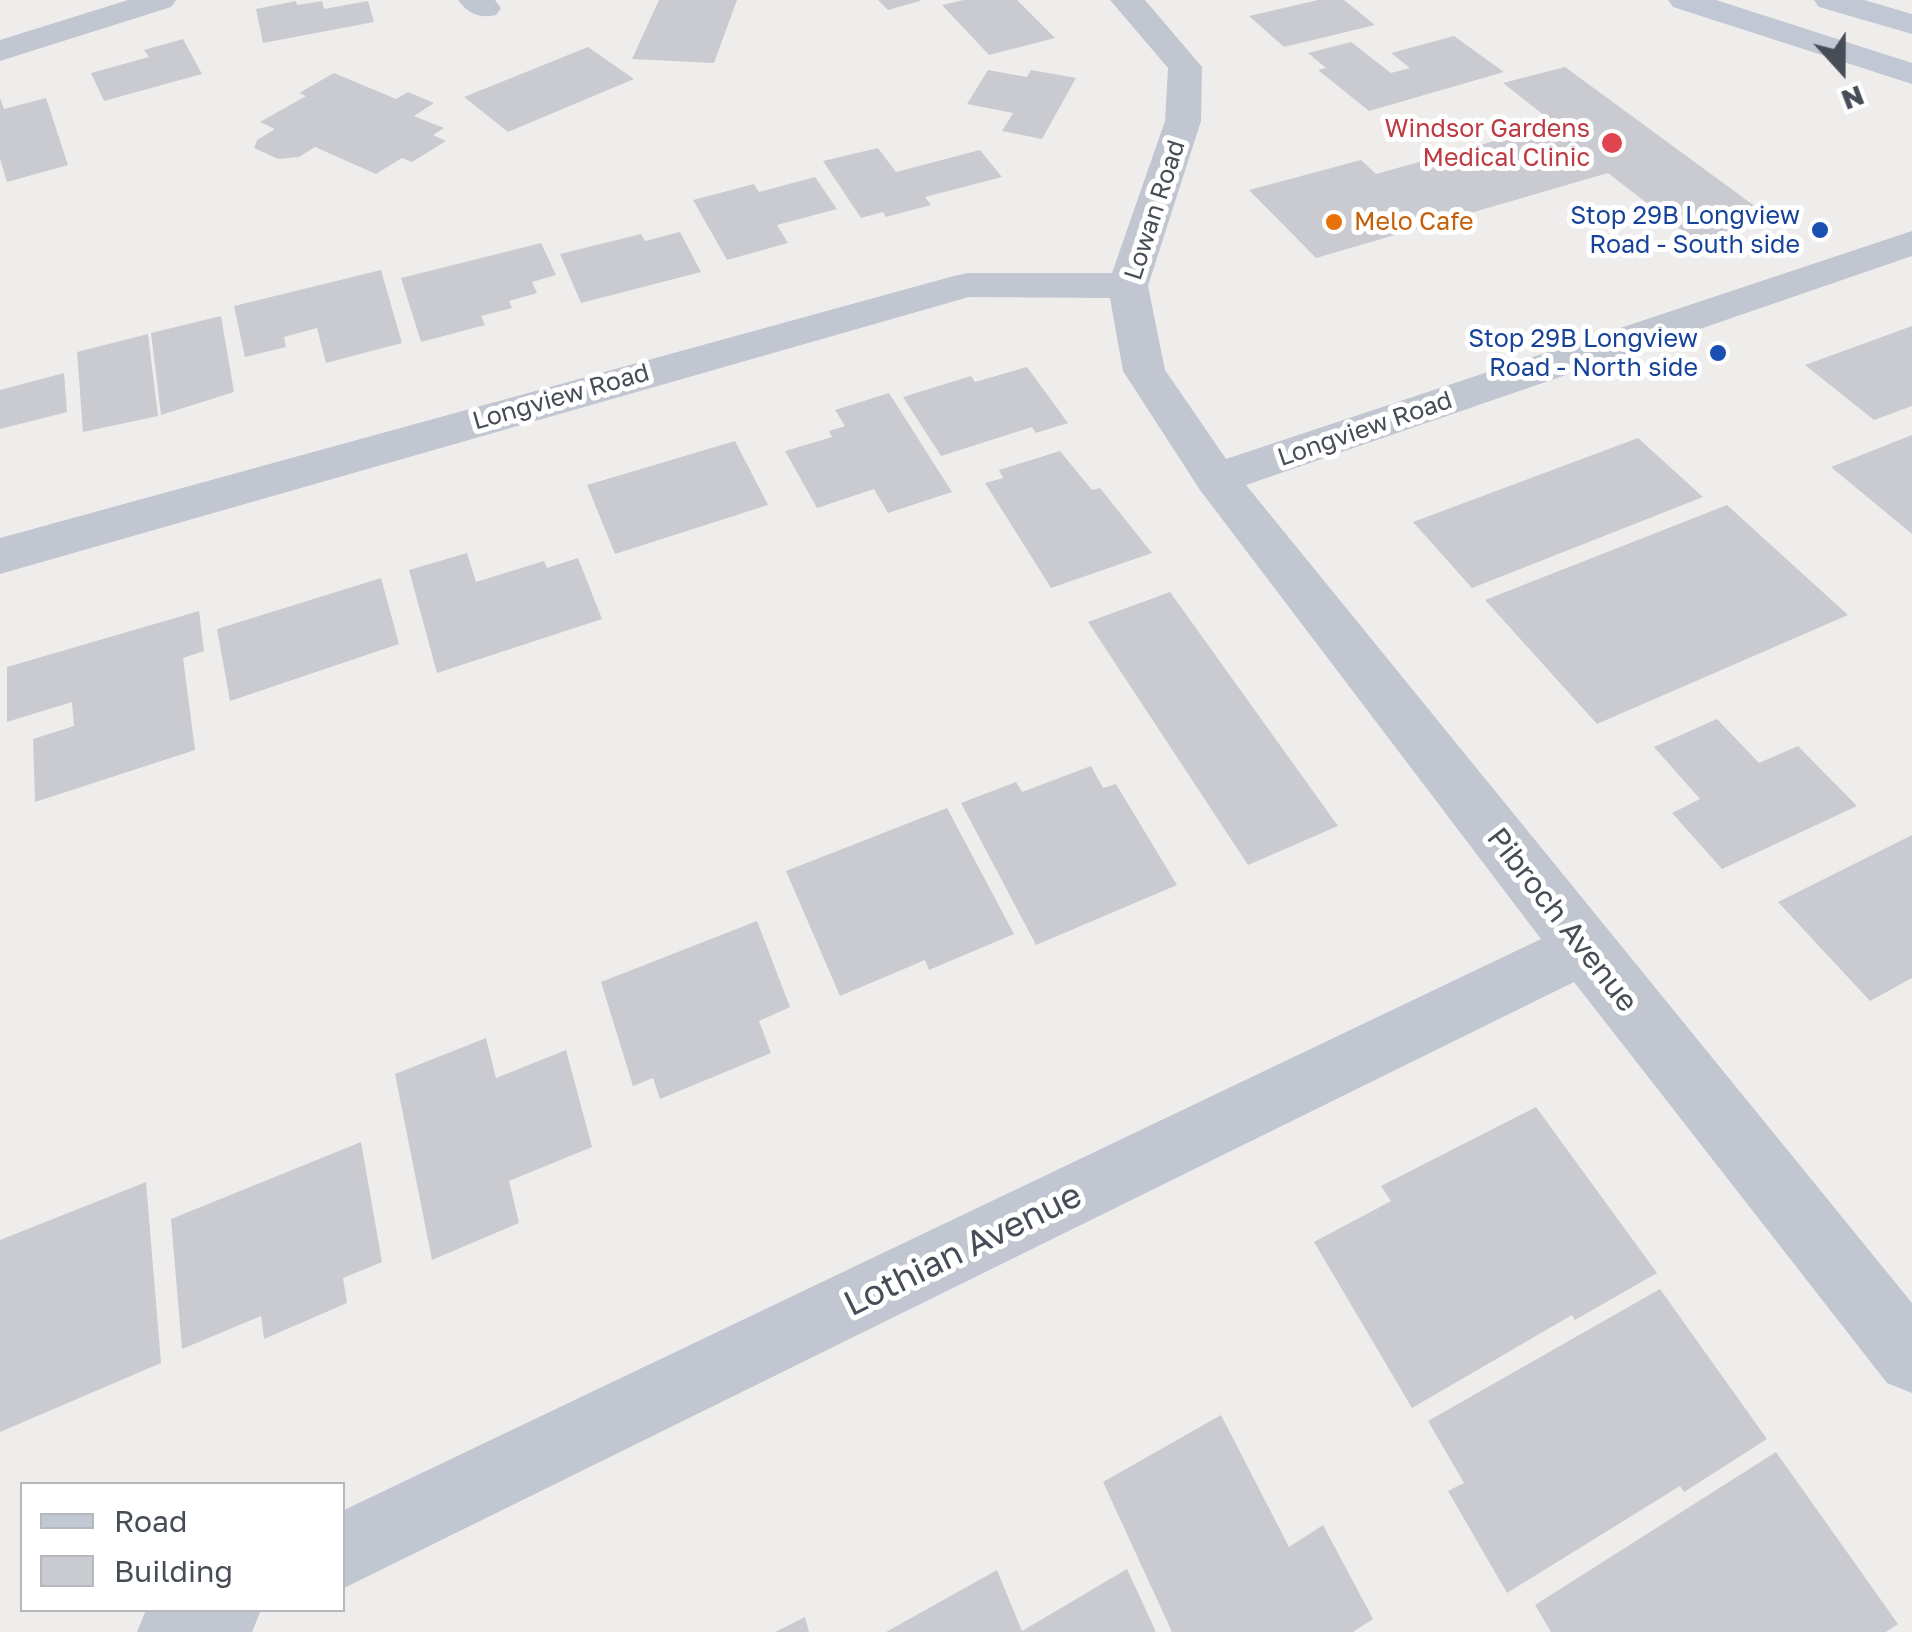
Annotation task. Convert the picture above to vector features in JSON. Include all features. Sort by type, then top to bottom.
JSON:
[{"type":"main road","points":[[1684,0],[1912,74]]},
{"type":"main road","points":[[1830,0],[1912,24]]},
{"type":"street","points":[[0,52],[160,0]]},
{"type":"street","name":"Lowan Road","points":[[1126,0],[1144,16],[1184,67],[1183,121],[1128,286],[1144,371],[1216,480]]},
{"type":"street","name":"Longview Road","points":[[1216,480],[1912,243]]},
{"type":"street","name":"Longview Road","points":[[0,556],[968,285],[1128,286]]},
{"type":"street","name":"Pibroch Avenue","points":[[1216,480],[1583,948],[1912,1358]]},
{"type":"street","name":"Lothian Avenue","points":[[345,1550],[1583,948]]},
{"type":"street","points":[[176,1632],[218,1612]]},
{"type":"building","points":[[659,0],[737,0],[714,63],[632,59]]},
{"type":"building","points":[[878,0],[919,0],[920,1],[888,10]]},
{"type":"building","points":[[964,0],[1017,0],[1055,38],[989,55],[942,5]]},
{"type":"building","points":[[1318,0],[1344,0],[1375,25],[1284,47],[1249,16]]},
{"type":"building","points":[[296,1],[297,5],[322,1],[324,9],[368,1],[374,22],[263,43],[256,9]]},
{"type":"building","points":[[1454,36],[1504,72],[1369,111],[1318,70],[1326,68],[1308,53],[1351,42],[1391,73],[1410,68],[1391,53]]},
{"type":"building","points":[[183,39],[202,74],[104,101],[91,73],[149,57],[144,50]]},
{"type":"building","points":[[588,47],[634,79],[508,132],[464,97]]},
{"type":"building","points":[[1565,67],[1771,218],[1697,242],[1608,173],[1316,258],[1249,190],[1361,160],[1376,174],[1555,124],[1503,83]]},
{"type":"building","points":[[988,70],[1027,77],[1031,70],[1076,78],[1042,139],[1002,131],[1013,113],[967,104]]},
{"type":"building","points":[[334,73],[396,99],[408,92],[434,103],[414,116],[444,128],[433,135],[446,141],[412,162],[402,158],[376,174],[315,147],[299,157],[278,159],[254,148],[257,140],[275,129],[260,122],[306,96],[299,93]]},
{"type":"building","points":[[0,98],[4,109],[46,98],[68,165],[7,182],[0,159]]},
{"type":"building","points":[[878,148],[896,172],[980,150],[1002,177],[925,197],[931,205],[886,217],[883,212],[861,218],[823,161]]},
{"type":"building","points":[[815,177],[837,209],[777,225],[788,243],[727,260],[693,200],[754,184],[759,192]]},
{"type":"building","points":[[680,232],[701,272],[581,303],[560,254],[641,234],[645,241]]},
{"type":"building","points":[[541,243],[556,275],[532,282],[537,293],[509,301],[512,308],[481,316],[485,325],[421,342],[401,278]]},
{"type":"building","points":[[381,270],[402,343],[326,363],[317,328],[284,337],[286,347],[245,357],[234,306]]},
{"type":"building","points":[[221,316],[234,392],[161,415],[151,333]]},
{"type":"building","points":[[1912,326],[1912,406],[1874,420],[1805,365]]},
{"type":"building","points":[[148,334],[158,416],[83,432],[77,352]]},
{"type":"building","points":[[1027,367],[1068,423],[1036,433],[1032,427],[941,456],[903,397],[971,376],[975,382]]},
{"type":"building","points":[[64,373],[67,412],[0,429],[0,390]]},
{"type":"building","points":[[889,393],[952,492],[888,513],[874,489],[817,508],[785,451],[832,437],[829,431],[845,426],[835,410]]},
{"type":"building","points":[[1912,435],[1912,534],[1831,467]]},
{"type":"building","points":[[1638,438],[1703,497],[1472,588],[1413,522]]},
{"type":"building","points":[[735,441],[768,505],[615,554],[587,485]]},
{"type":"building","points":[[1060,451],[1092,490],[1100,488],[1152,553],[1051,588],[985,483],[1003,478],[999,470]]},
{"type":"building","points":[[1727,505],[1848,615],[1597,724],[1485,600]]},
{"type":"building","points":[[467,553],[476,582],[544,561],[547,568],[578,558],[602,619],[437,673],[409,570]]},
{"type":"building","points":[[381,578],[399,644],[230,701],[217,629]]},
{"type":"building","points":[[1170,592],[1338,826],[1248,865],[1088,622]]},
{"type":"building","points":[[199,611],[204,651],[183,658],[195,750],[35,802],[33,739],[74,726],[72,702],[7,722],[7,667]]},
{"type":"building","points":[[1717,719],[1759,763],[1798,746],[1857,806],[1722,869],[1672,813],[1700,799],[1654,747]]},
{"type":"building","points":[[1091,766],[1103,788],[1116,784],[1177,885],[1036,945],[961,803],[1016,782],[1022,792]]},
{"type":"building","points":[[947,808],[1014,934],[929,970],[925,960],[840,996],[786,871]]},
{"type":"building","points":[[1912,835],[1912,978],[1870,1001],[1778,902]]},
{"type":"building","points":[[757,921],[790,1007],[759,1021],[771,1053],[660,1099],[653,1078],[633,1086],[601,982]]},
{"type":"building","points":[[486,1038],[496,1078],[566,1050],[592,1147],[509,1181],[519,1223],[432,1260],[395,1074]]},
{"type":"building","points":[[1536,1107],[1657,1273],[1575,1320],[1572,1315],[1412,1408],[1314,1242],[1391,1201],[1381,1186]]},
{"type":"building","points":[[361,1142],[382,1262],[343,1278],[347,1303],[264,1339],[261,1316],[182,1349],[171,1219]]},
{"type":"building","points":[[146,1182],[161,1363],[0,1432],[0,1240]]},
{"type":"building","points":[[1660,1289],[1767,1439],[1684,1492],[1680,1486],[1507,1593],[1448,1491],[1464,1483],[1428,1421]]},
{"type":"building","points":[[1221,1415],[1289,1547],[1323,1525],[1373,1619],[1353,1632],[1172,1632],[1103,1482]]},
{"type":"building","points":[[1776,1452],[1898,1624],[1886,1632],[1551,1632],[1535,1605]]},
{"type":"building","points":[[1127,1569],[1156,1632],[886,1632],[997,1570],[1022,1631]]},
{"type":"building","points":[[805,1617],[809,1632],[775,1632]]},
{"type":"place","name":"Windsor Gardens Medical Clinic","points":[[1612,143]]},
{"type":"place","name":"Melo Cafe","points":[[1334,222]]},
{"type":"place","name":"Stop 29B Longview Road - South side","points":[[1820,230]]},
{"type":"place","name":"Stop 29B Longview Road - North side","points":[[1718,353]]}]
